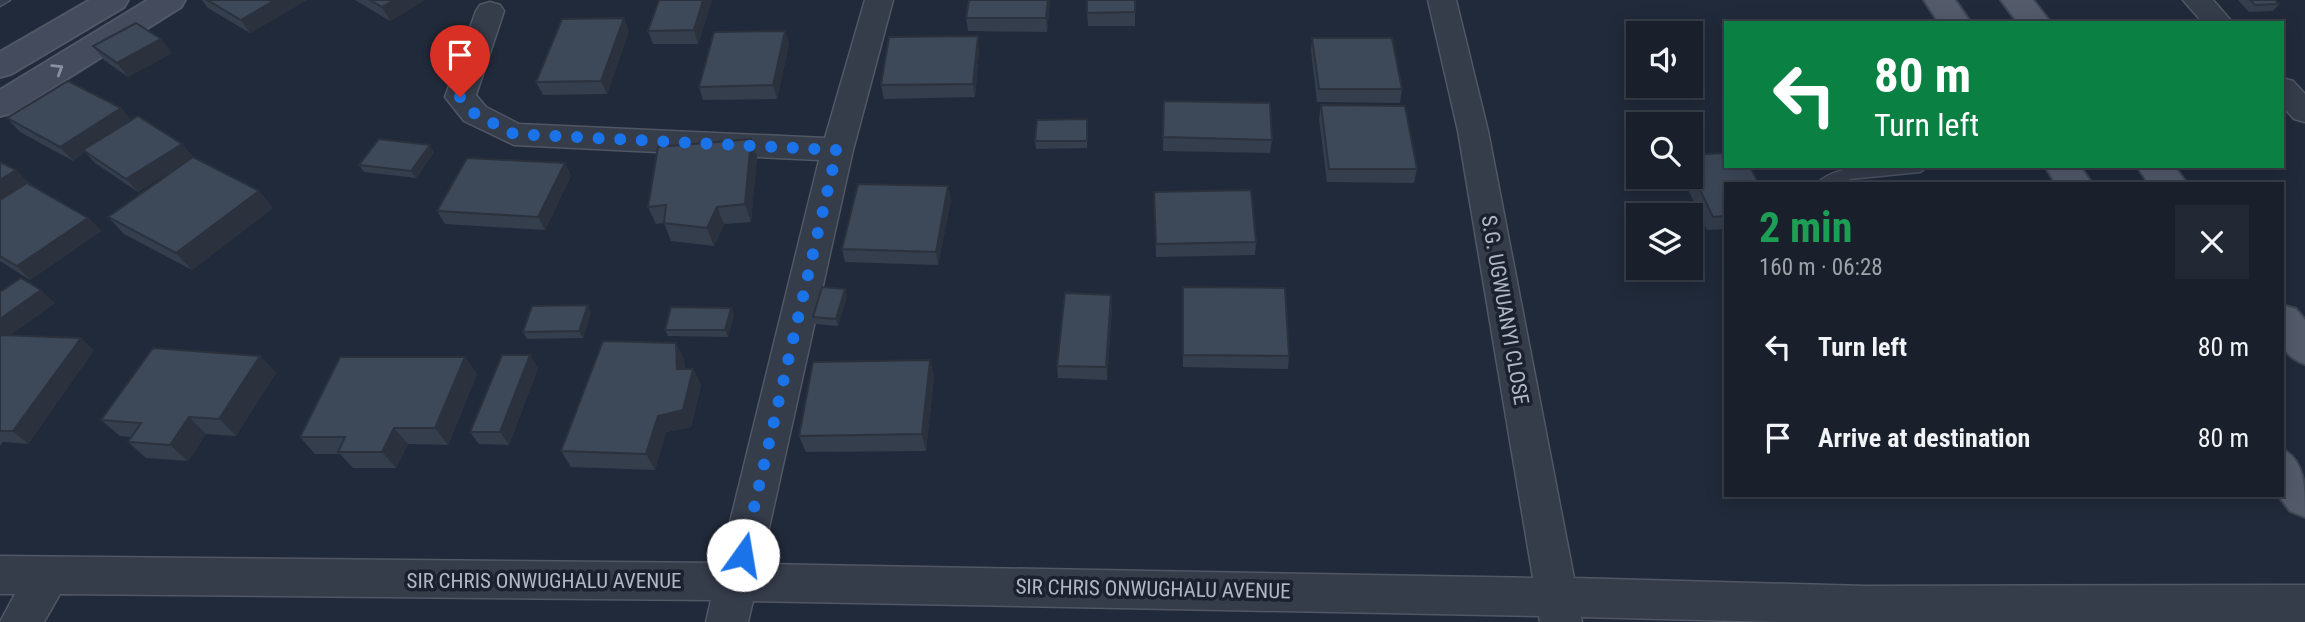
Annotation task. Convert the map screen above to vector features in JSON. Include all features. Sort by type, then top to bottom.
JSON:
[{"type":"main road","points":[[0,66],[113,0]]},
{"type":"main road","points":[[0,104],[170,0]]},
{"type":"main road","points":[[1939,0],[1954,21]]},
{"type":"main road","points":[[2016,0],[2033,21]]},
{"type":"main road","points":[[2156,168],[2167,182]]},
{"type":"main road","points":[[2284,322],[2305,348]]},
{"type":"main road","points":[[2284,470],[2305,498]]},
{"type":"street","points":[[727,622],[837,150],[878,0]]},
{"type":"street","name":"S.G. UGWUANYI CLOSE","points":[[1442,0],[1473,131],[1558,609]]},
{"type":"street","points":[[2197,0],[2217,21]]},
{"type":"street","points":[[490,11],[460,97],[475,114],[514,134],[837,150]]},
{"type":"street","points":[[2284,90],[2305,112]]},
{"type":"street","name":"SIR CHRIS ONWUGHALU AVENUE","points":[[0,575],[737,582],[1558,609],[2305,604]]},
{"type":"street","points":[[22,622],[48,577]]},
{"type":"lane","points":[[1830,182],[1848,174],[1902,168]]},
{"type":"building","points":[[207,0],[275,0],[241,20]]},
{"type":"building","points":[[370,0],[394,0],[382,7]]},
{"type":"building","points":[[659,0],[703,0],[694,30],[648,31]]},
{"type":"building","points":[[969,0],[1048,0],[1046,18],[966,18]]},
{"type":"building","points":[[1087,0],[1135,0],[1135,12],[1087,13]]},
{"type":"building","points":[[2250,0],[2275,0],[2279,4],[2255,5]]},
{"type":"building","points":[[624,18],[601,81],[536,82],[562,19]]},
{"type":"building","points":[[136,23],[161,39],[117,63],[93,46]]},
{"type":"building","points":[[785,31],[773,85],[699,87],[714,32]]},
{"type":"building","points":[[978,36],[973,84],[881,85],[889,37]]},
{"type":"building","points":[[1312,38],[1392,38],[1402,89],[1319,89]]},
{"type":"building","points":[[68,81],[121,108],[60,147],[7,118]]},
{"type":"building","points":[[1164,101],[1270,103],[1272,140],[1163,137]]},
{"type":"building","points":[[1321,105],[1405,106],[1417,169],[1329,169]]},
{"type":"building","points":[[138,116],[182,144],[126,179],[83,150]]},
{"type":"building","points":[[1087,119],[1087,141],[1035,141],[1037,120]]},
{"type":"building","points":[[379,139],[430,145],[411,171],[359,165]]},
{"type":"building","points":[[751,139],[745,204],[717,207],[707,228],[664,223],[666,205],[648,207],[658,147]]},
{"type":"building","points":[[1724,153],[1724,168],[1751,168],[1758,182],[1724,182],[1724,216],[1713,217],[1700,189],[1703,189],[1703,154]]},
{"type":"building","points":[[193,157],[259,191],[176,253],[108,217]]},
{"type":"building","points":[[467,158],[565,163],[538,217],[437,211]]},
{"type":"building","points":[[0,162],[16,170],[0,180]]},
{"type":"building","points":[[27,183],[88,218],[17,266],[0,256],[0,200]]},
{"type":"building","points":[[858,184],[948,186],[936,252],[842,249]]},
{"type":"building","points":[[1251,190],[1256,242],[1156,244],[1154,192]]},
{"type":"building","points":[[21,278],[41,290],[0,319],[0,292]]},
{"type":"building","points":[[822,287],[845,289],[836,319],[813,317]]},
{"type":"building","points":[[1183,287],[1285,288],[1289,356],[1183,355]]},
{"type":"building","points":[[1065,293],[1111,295],[1106,367],[1057,366]]},
{"type":"building","points":[[588,305],[579,331],[523,332],[532,306]]},
{"type":"building","points":[[671,307],[731,308],[725,330],[665,330]]},
{"type":"building","points":[[0,335],[81,338],[13,431],[0,431]]},
{"type":"building","points":[[603,341],[676,343],[677,369],[693,369],[683,410],[658,416],[646,454],[561,451]]},
{"type":"building","points":[[153,348],[260,356],[219,419],[189,417],[170,445],[128,442],[141,423],[101,420]]},
{"type":"building","points":[[502,355],[530,355],[500,432],[470,432]]},
{"type":"building","points":[[340,357],[465,357],[435,428],[394,428],[382,452],[338,452],[345,437],[300,437]]},
{"type":"building","points":[[930,360],[922,434],[799,436],[813,362]]},
{"type":"route","points":[[460,97],[475,114],[495,127],[514,134],[837,150],[743,555]]}]
